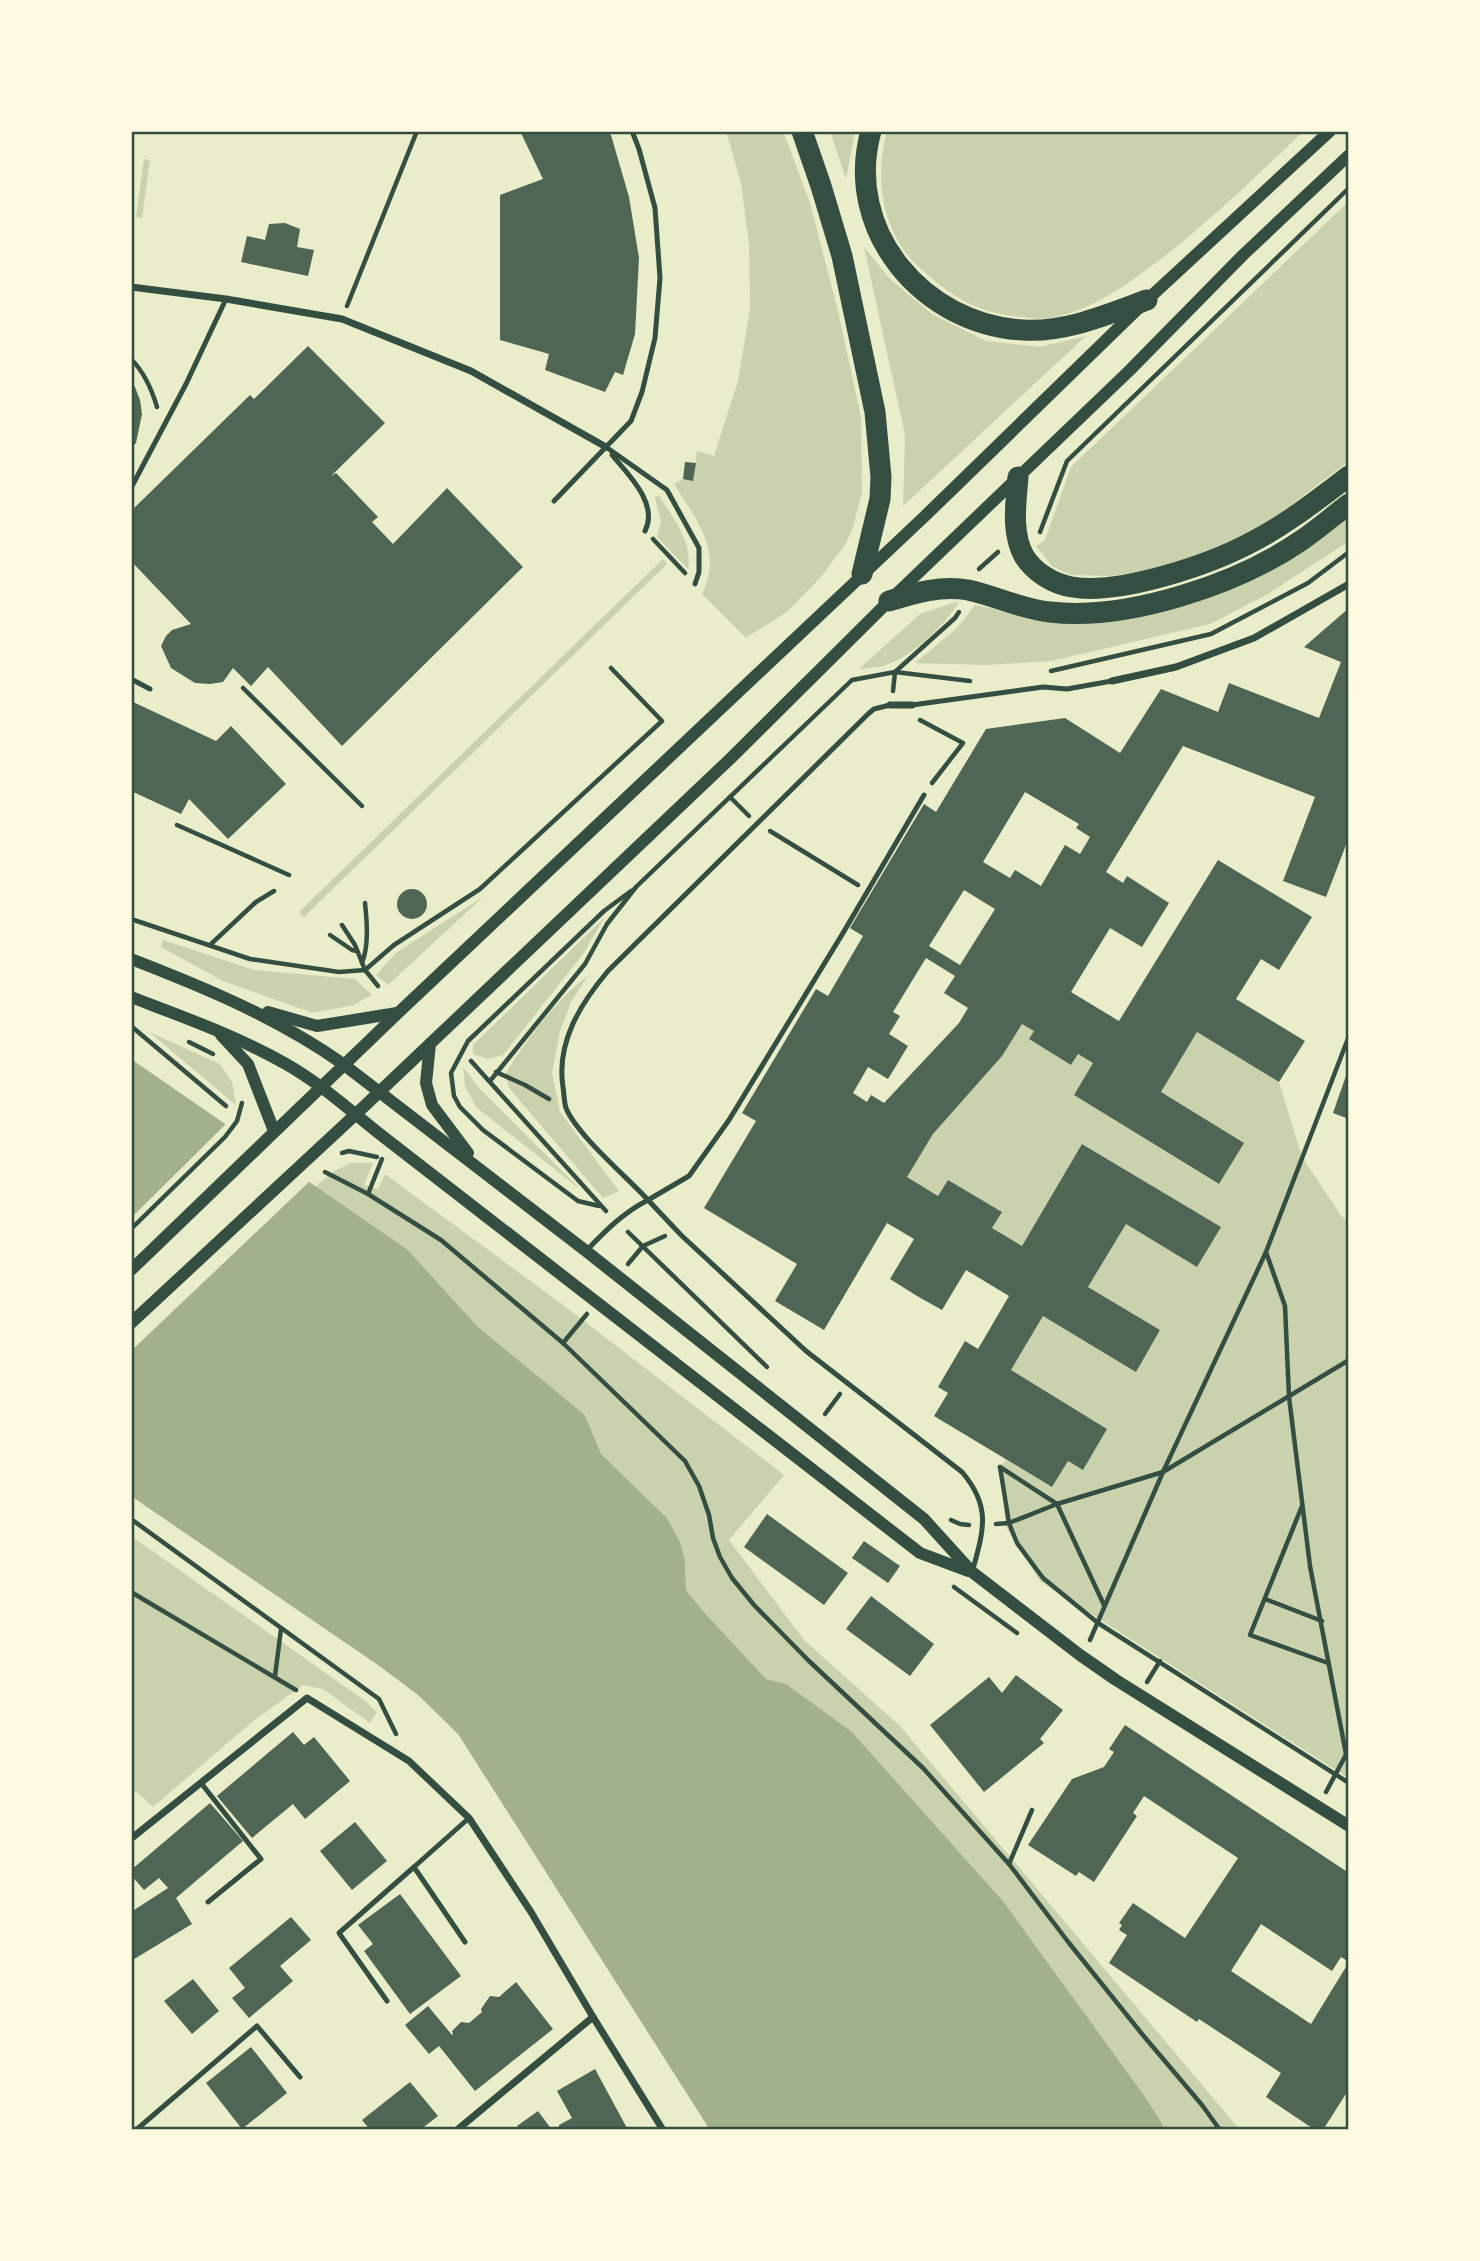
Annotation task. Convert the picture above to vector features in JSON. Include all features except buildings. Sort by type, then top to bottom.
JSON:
[{"type":"highway","points":[[802,131],[842,256],[875,412],[881,477],[880,499],[862,574]]},
{"type":"highway","points":[[871,131],[866,171],[867,198],[877,229],[893,261],[941,305],[968,319],[1026,331],[1088,321],[1147,300]]},
{"type":"highway","points":[[1018,477],[1015,523],[1025,558],[1038,572],[1054,582],[1072,587],[1098,588],[1169,574],[1216,559],[1279,527],[1349,476]]},
{"type":"highway","points":[[890,601],[932,590],[968,590],[1025,608],[1081,614],[1163,601],[1205,589],[1242,573],[1301,541],[1349,505]]},
{"type":"street","points":[[131,1270],[343,1064],[968,475],[1147,300],[1331,131]]},
{"type":"street","points":[[131,1323],[380,1092],[730,759],[1129,372],[1243,255],[1349,155]]},
{"type":"street","points":[[131,286],[342,319],[471,371],[606,447]]},
{"type":"street","points":[[1112,681],[1176,667],[1254,638],[1348,585]]},
{"type":"street","points":[[890,705],[912,705]]},
{"type":"street","points":[[131,960],[237,1002],[317,1026],[398,1013]]},
{"type":"street","points":[[131,997],[217,1031],[287,1064],[321,1087],[920,1553],[972,1572]]},
{"type":"street","points":[[237,1002],[310,1041],[480,1168],[925,1520],[972,1572],[1080,1655],[1349,1826]]},
{"type":"street","points":[[217,1031],[248,1065],[274,1131]]},
{"type":"street","points":[[430,1044],[426,1083],[432,1105],[480,1168]]},
{"type":"street","points":[[133,1837],[307,1698],[410,1761],[469,1818],[531,1912],[663,2130]]},
{"type":"street","points":[[457,2130],[593,2017]]},
{"type":"lane","points":[[554,502],[631,421],[656,338],[659,245],[655,208],[632,131]]},
{"type":"lane","points":[[131,488],[226,299]]},
{"type":"lane","points":[[606,447],[642,495],[649,515],[645,531]]},
{"type":"lane","points":[[606,447],[667,490],[699,548],[699,572],[695,584]]},
{"type":"lane","points":[[131,679],[149,689]]},
{"type":"lane","points":[[912,705],[1043,687],[1067,689],[1112,681]]},
{"type":"lane","points":[[890,705],[868,713],[608,971],[587,995],[572,1024],[564,1052],[562,1079],[567,1110],[580,1129],[710,1262],[806,1351],[962,1472],[974,1486],[984,1510],[982,1536],[972,1572]]},
{"type":"lane","points":[[586,1251],[625,1212],[678,1184],[698,1166],[729,1120],[924,795]]},
{"type":"lane","points":[[201,1783],[261,1859],[208,1902]]},
{"type":"lane","points":[[387,2001],[340,1933],[469,1818]]},
{"type":"lane","points":[[414,1867],[465,1942]]},
{"type":"lane","points":[[133,2130],[257,2026],[300,2077]]},
{"type":"path","points":[[342,319],[417,131]]},
{"type":"path","points":[[895,672],[955,618],[976,572],[993,555],[1039,534],[1067,461],[1349,188]]},
{"type":"path","points":[[131,359],[153,394],[162,429]]},
{"type":"path","points":[[645,531],[695,584]]},
{"type":"path","points":[[1039,673],[1211,634],[1308,583],[1349,552]]},
{"type":"path","points":[[131,919],[261,961],[339,972],[365,970],[394,946],[480,889],[662,721],[611,668]]},
{"type":"path","points":[[600,1206],[578,1201],[483,1130],[460,1107],[454,1096],[451,1073],[468,1041],[604,911],[636,887],[852,680],[895,672],[970,681]]},
{"type":"path","points":[[243,688],[362,806]]},
{"type":"path","points":[[890,705],[963,743],[924,795]]},
{"type":"path","points":[[730,797],[757,823],[868,890]]},
{"type":"path","points":[[177,825],[289,875]]},
{"type":"path","points":[[490,1080],[584,964],[607,924],[636,887]]},
{"type":"path","points":[[210,945],[256,902],[274,891]]},
{"type":"path","points":[[362,963],[366,953],[365,903]]},
{"type":"path","points":[[342,925],[365,970],[378,986]]},
{"type":"path","points":[[330,934],[357,951]]},
{"type":"path","points":[[131,1026],[226,1105]]},
{"type":"path","points":[[1080,1655],[1094,1636],[1104,1606],[1163,1472],[1266,1252],[1349,1036]]},
{"type":"path","points":[[182,1038],[222,1059]]},
{"type":"path","points":[[471,1061],[600,1206],[772,1371]]},
{"type":"path","points":[[496,1072],[525,1085],[567,1110]]},
{"type":"path","points":[[131,1229],[226,1137],[236,1121],[243,1098]]},
{"type":"path","points":[[368,1194],[381,1160]]},
{"type":"path","points":[[325,1172],[368,1194],[441,1240],[563,1343],[685,1461],[699,1486],[709,1515],[713,1538],[732,1578],[754,1605],[809,1661],[904,1749],[1009,1864],[1220,2130]]},
{"type":"path","points":[[1266,1252],[1286,1306],[1289,1397],[1310,1566],[1348,1752],[1318,1807]]},
{"type":"path","points":[[563,1343],[590,1311]]},
{"type":"path","points":[[946,1515],[960,1524],[1009,1523],[1057,1504],[1163,1472],[1349,1360]]},
{"type":"path","points":[[825,1414],[847,1385]]},
{"type":"path","points":[[816,1407],[834,1421]]},
{"type":"path","points":[[1104,1606],[1057,1504],[1000,1467],[1009,1523],[1017,1543],[1043,1577],[1098,1623],[1349,1783]]},
{"type":"path","points":[[1302,1505],[1250,1635],[1328,1663]]},
{"type":"path","points":[[131,1518],[379,1699],[410,1761]]},
{"type":"path","points":[[131,1592],[307,1698]]},
{"type":"path","points":[[1265,1600],[1322,1622]]},
{"type":"path","points":[[275,1677],[281,1629]]},
{"type":"path","points":[[1009,1864],[1032,1810]]},
{"type":"shaded area","points":[[726,131],[783,131],[810,203],[838,311],[861,417],[862,493],[845,545],[821,577],[788,611],[746,638],[702,594],[710,563],[705,536],[674,484],[683,479],[693,480],[697,451],[714,456],[738,381],[750,309],[749,245],[741,183]]},
{"type":"shaded area","points":[[830,131],[855,131],[846,179]]},
{"type":"shaded area","points":[[887,131],[1304,131],[1214,215],[1145,271],[1092,304],[1064,315],[1043,319],[1007,315],[979,308],[932,278],[907,254],[889,223],[884,205],[881,168]]},
{"type":"shaded area","points":[[144,159],[150,160],[142,218],[136,217]]},
{"type":"shaded area","points":[[1349,201],[1349,461],[1259,529],[1213,551],[1152,570],[1111,576],[1071,575],[1052,566],[1036,546],[1045,540],[1071,467]]},
{"type":"shaded area","points":[[864,247],[890,279],[932,314],[986,341],[1040,347],[1086,336],[903,506],[905,435]]},
{"type":"shaded area","points":[[659,496],[685,540],[688,569],[657,537],[661,522],[655,497]]},
{"type":"shaded area","points":[[1349,518],[1349,541],[1268,594],[1210,624],[1051,661],[987,665],[915,663],[957,628],[975,605],[1064,623],[1112,621],[1140,616],[1198,601],[1249,582],[1300,553]]},
{"type":"shaded area","points":[[663,559],[667,564],[304,917],[299,912]]},
{"type":"shaded area","points":[[959,601],[937,629],[906,655],[886,665],[859,669],[920,614]]},
{"type":"shaded area","points":[[483,897],[388,985],[376,975],[397,952]]},
{"type":"shaded area","points":[[605,917],[583,954],[503,1055],[487,1059],[473,1054],[473,1045]]},
{"type":"shaded area","points":[[163,940],[254,970],[355,979],[372,995],[353,1005],[313,1013],[223,981],[161,947]]},
{"type":"shaded area","points":[[588,976],[571,1002],[560,1031],[552,1073],[560,1112],[619,1191],[603,1198],[509,1088],[505,1075],[542,1021]]},
{"type":"shaded area","points":[[1022,1024],[1034,1031],[1029,1039],[1071,1065],[1078,1054],[1093,1063],[1074,1095],[1218,1184],[1161,1092],[1197,1032],[1279,1082],[1302,1157],[1342,1217],[1349,1221],[1348,1778],[1040,1581],[1006,1527],[1000,1467],[1006,1460],[1052,1487],[1068,1461],[1083,1470],[1107,1429],[1011,1370],[1043,1316],[1136,1371],[1160,1330],[1088,1287],[1126,1224],[1197,1266],[1220,1227],[1083,1144],[1022,1246],[992,1228],[1001,1212],[948,1180],[938,1196],[907,1177],[933,1134],[1002,1056]]},
{"type":"shaded area","points":[[149,1032],[220,1064],[232,1082],[236,1105]]},
{"type":"shaded area","points":[[131,1059],[408,1250],[477,1326],[585,1415],[601,1454],[667,1518],[680,1542],[685,1561],[686,1590],[703,1611],[766,1679],[786,1684],[852,1732],[1003,1901],[1146,2098],[1166,2130],[710,2130],[458,1734],[418,1695],[378,1665],[131,1496]]},
{"type":"shaded area","points":[[463,1067],[479,1088],[581,1190],[476,1107],[465,1086]]},
{"type":"shaded area","points":[[351,1163],[373,1163],[364,1185],[378,1189],[385,1174],[567,1308],[784,1475],[729,1540],[804,1640],[900,1726],[1240,2130],[1166,2130],[1146,2098],[1003,1901],[852,1732],[786,1685],[766,1679],[703,1611],[686,1590],[685,1561],[667,1518],[601,1454],[585,1415],[477,1326],[408,1250],[315,1187],[334,1171]]},
{"type":"shaded area","points":[[131,1536],[364,1700],[377,1712],[370,1723],[323,1689],[303,1685],[252,1722],[153,1807],[137,1792],[131,1793]]},
{"type":"pier","points":[[228,1122],[311,1180],[131,1351],[131,1218]]}]
